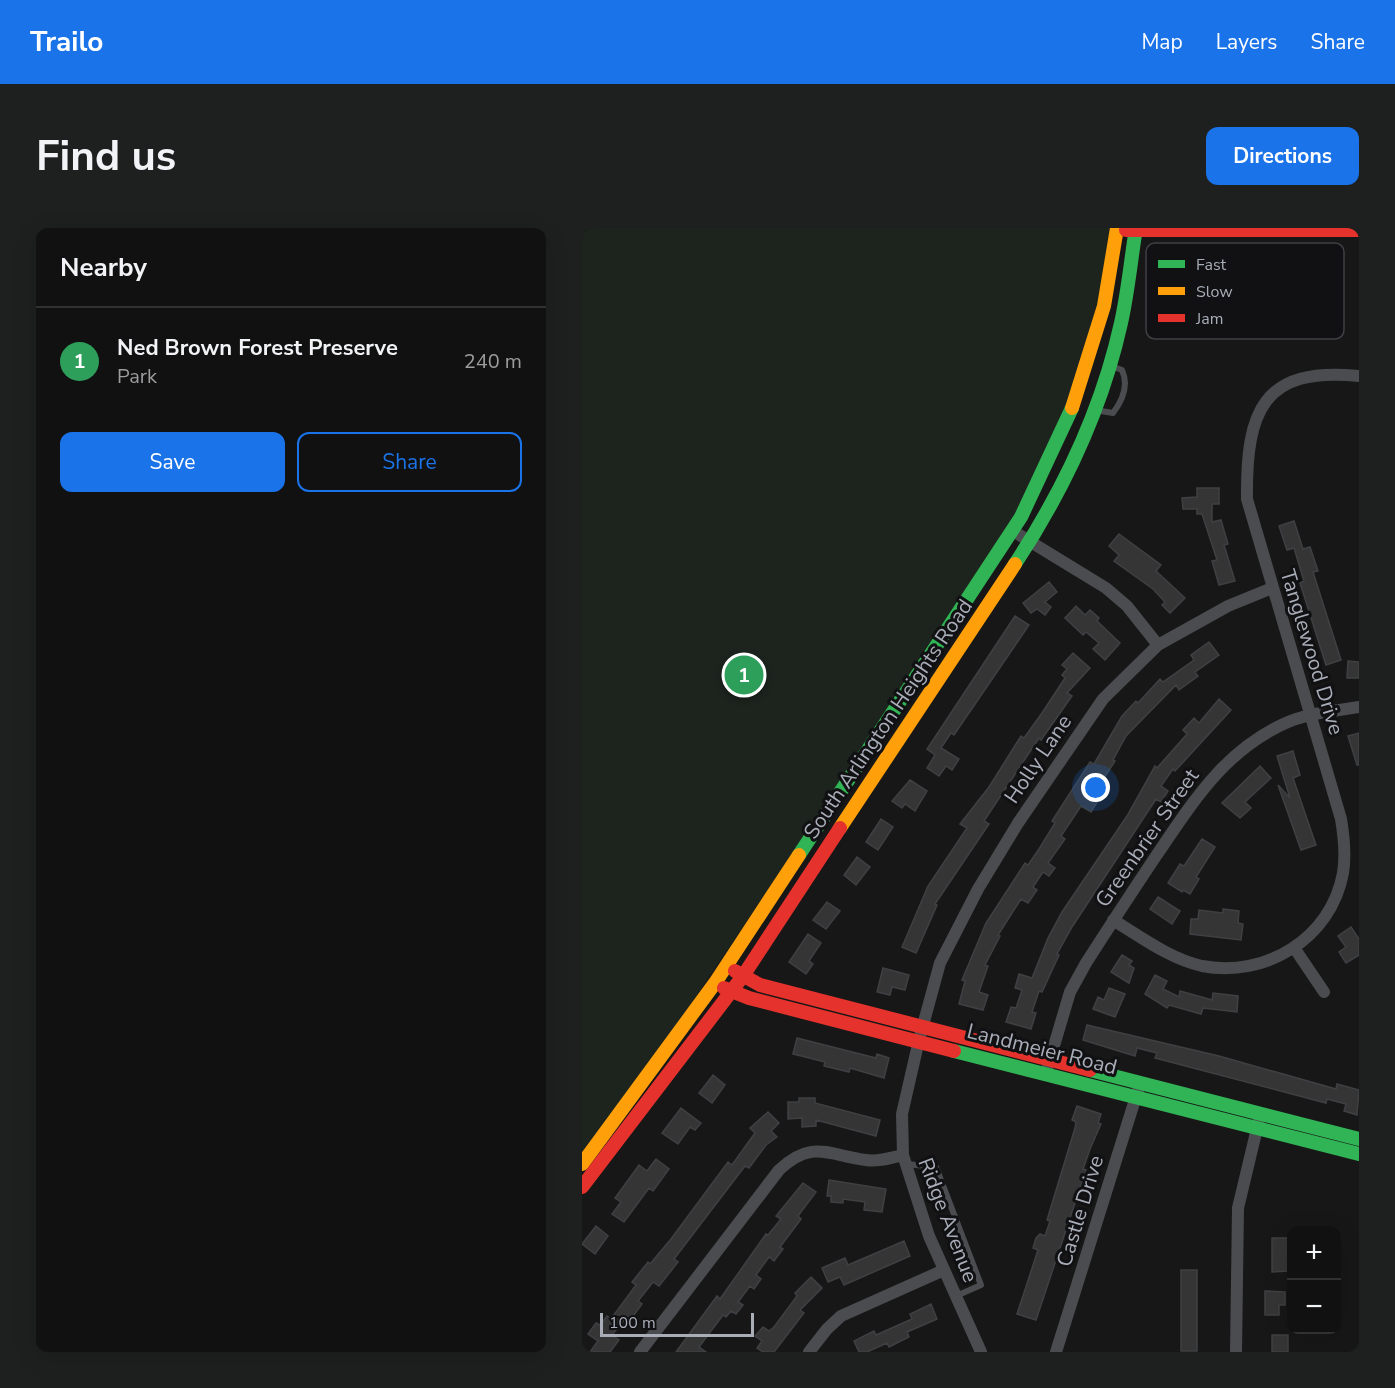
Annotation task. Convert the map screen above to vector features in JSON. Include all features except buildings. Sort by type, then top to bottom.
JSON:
[{"type":"main road","points":[[1117,229],[1359,230]]},
{"type":"main road","name":"South Arlington Heights Road","points":[[582,1164],[715,983],[1013,531],[1054,455],[1085,380],[1106,298],[1117,229]]},
{"type":"main road","name":"South Arlington Heights Road","points":[[582,1187],[732,992],[1030,541],[1081,445],[1094,410],[1121,323],[1136,229]]},
{"type":"main road","name":"Landmeier Road","points":[[727,965],[760,985],[920,1033]]},
{"type":"main road","name":"Landmeier Road","points":[[715,983],[732,992],[920,1033],[1139,1088],[1259,1120],[1359,1154]]},
{"type":"main road","name":"Landmeier Road","points":[[1259,1120],[1359,1139]]},
{"type":"street","name":"Tanglewood Drive","points":[[1113,920],[1168,953],[1202,966],[1221,968],[1246,966],[1295,949],[1315,931],[1328,912],[1342,876],[1345,857],[1341,819],[1247,499],[1247,455],[1254,425],[1268,399],[1291,380],[1311,374],[1359,376]]},
{"type":"street","points":[[1013,531],[1073,566],[1118,597],[1158,645]]},
{"type":"street","name":"Holly Lane","points":[[920,1033],[946,950],[978,889],[1092,713],[1158,645],[1228,606],[1272,588]]},
{"type":"street","name":"Greenbrier Street","points":[[1048,1066],[1070,992],[1113,920],[1205,784],[1231,758],[1260,736],[1288,722],[1310,715],[1359,707]]},
{"type":"street","points":[[1295,949],[1324,992]]},
{"type":"street","name":"Ridge Avenue","points":[[920,1033],[902,1114],[904,1160],[944,1270],[981,1352]]},
{"type":"street","name":"Castle Drive","points":[[1056,1352],[1139,1088]]},
{"type":"street","points":[[1236,1352],[1238,1208],[1259,1120]]},
{"type":"street","points":[[640,1352],[779,1170],[793,1158],[808,1151],[819,1150],[876,1161],[904,1160]]},
{"type":"street","points":[[809,1352],[827,1329],[841,1316],[944,1270]]},
{"type":"lane","points":[[1094,410],[1113,413],[1122,400],[1125,377],[1122,370],[1109,365]]},
{"type":"lane","points":[[904,1160],[936,1167],[981,1285],[956,1296]]},
{"type":"shaded area","points":[[582,228],[1117,228],[1100,323],[1019,522],[582,1164]]},
{"type":"traffic: fast","points":[[1015,564],[1065,478],[1092,418],[1113,355],[1128,287],[1136,228]]},
{"type":"traffic: fast","points":[[799,855],[1021,517],[1072,408]]},
{"type":"traffic: fast","points":[[954,1051],[1359,1154]]},
{"type":"traffic: fast","points":[[1090,1070],[1359,1139]]},
{"type":"traffic: slow","points":[[1072,408],[1104,306],[1117,228]]},
{"type":"traffic: slow","points":[[840,828],[1015,564]]},
{"type":"traffic: slow","points":[[582,1164],[715,983],[799,855]]},
{"type":"traffic: jam","points":[[1126,230],[1359,230]]},
{"type":"traffic: jam","points":[[582,1187],[743,976],[840,828]]},
{"type":"traffic: jam","points":[[735,971],[760,985],[1090,1070]]},
{"type":"traffic: jam","points":[[724,988],[749,998],[954,1051]]},
{"type":"place","name":"Ned Brown Forest Preserve","points":[[744,675]]}]
